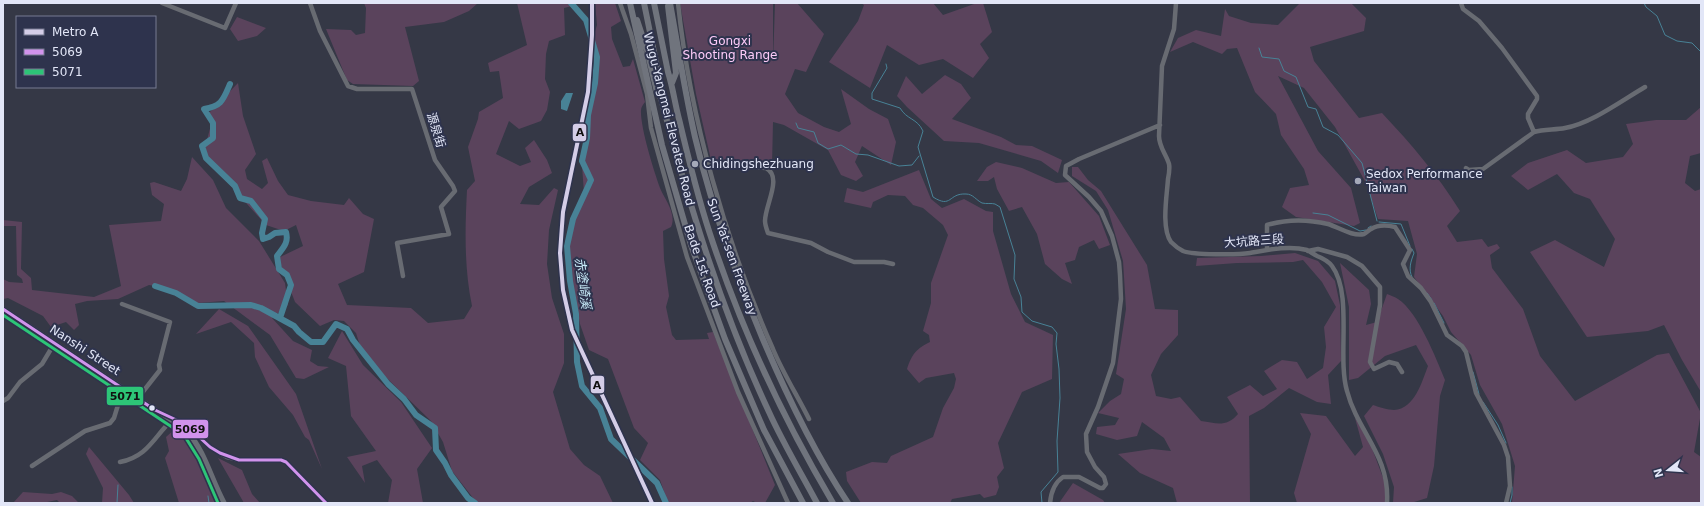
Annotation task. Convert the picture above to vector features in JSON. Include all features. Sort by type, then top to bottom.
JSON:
[{"type":"highway","points":[[630,3],[647,50],[657,92],[661,98]]},
{"type":"highway","name":"Wugu-Yangmei Elevated Road","points":[[630,3],[662,145],[691,244],[725,339],[764,430],[803,503]]},
{"type":"highway","name":"Sun Yat-sen Freeway","points":[[644,3],[662,91],[661,98],[696,220],[730,320],[769,414],[817,503]]},
{"type":"highway","name":"Sun Yat-sen Freeway","points":[[654,3],[668,72],[672,83],[676,108],[696,188],[723,270],[761,365],[809,463],[833,503]]},
{"type":"highway","points":[[669,3],[676,73],[672,83]]},
{"type":"highway","name":"Wugu-Yangmei Elevated Road","points":[[669,3],[695,137],[709,188],[742,289],[791,403],[835,484],[848,503]]},
{"type":"main road","name":"Nanshi Street","points":[[3,309],[155,410],[172,419],[187,431],[195,440],[204,456],[224,503]]},
{"type":"street","points":[[162,3],[225,28],[236,3]]},
{"type":"street","name":"源泉街","points":[[310,3],[320,31],[348,86],[356,89],[412,89],[435,160],[454,186],[455,192],[441,207],[449,234],[397,243],[403,276]]},
{"type":"street","name":"Bade 1st Road","points":[[620,3],[631,34],[648,99],[651,128],[679,230],[702,300],[738,392],[788,503]]},
{"type":"street","points":[[678,3],[680,29],[691,88],[708,163],[740,267],[781,367],[809,419]]},
{"type":"street","name":"大坑路三段","points":[[1176,3],[1174,29],[1162,66],[1159,142],[1169,164],[1166,220],[1171,241],[1184,251],[1196,253],[1238,254],[1268,250],[1299,249],[1308,251],[1330,264],[1334,270],[1341,289],[1343,369],[1346,388],[1356,416],[1381,462],[1387,479],[1388,503]]},
{"type":"street","points":[[1460,3],[1463,9],[1479,21],[1502,48],[1537,96],[1537,99],[1528,114],[1528,118],[1534,132]]},
{"type":"street","points":[[1466,168],[1469,170],[1482,169],[1534,132],[1565,128],[1575,125],[1599,114],[1645,87]]},
{"type":"street","points":[[1050,503],[1051,492],[1058,480],[1064,477],[1079,477],[1100,488],[1106,484],[1104,477],[1095,467],[1089,456],[1086,434],[1100,402],[1113,363],[1120,299],[1119,262],[1112,236],[1101,211],[1089,197],[1066,178],[1064,170],[1066,166],[1071,163],[1160,125]]},
{"type":"street","points":[[708,163],[766,168],[770,170],[774,178],[765,221],[768,233],[811,243],[828,252],[854,262],[884,262],[893,264]]},
{"type":"street","points":[[1268,250],[1267,225],[1282,221],[1302,220],[1322,223],[1358,234],[1364,234],[1375,226],[1382,225],[1395,227],[1410,250],[1403,264],[1406,274],[1421,288],[1431,302],[1447,335],[1462,346],[1466,352],[1476,392],[1504,445],[1508,457],[1510,486],[1506,503]]},
{"type":"street","points":[[1308,251],[1318,249],[1347,257],[1362,266],[1380,287],[1380,305],[1370,362],[1374,369],[1390,362],[1397,364],[1402,372]]},
{"type":"street","points":[[122,304],[170,322],[159,365],[160,370],[138,398]]},
{"type":"street","points":[[3,401],[8,398],[20,382],[42,364],[54,344]]},
{"type":"street","points":[[32,466],[85,431],[110,423],[114,418],[118,405],[127,391]]},
{"type":"street","points":[[120,462],[131,460],[144,452],[172,419],[185,424],[210,447],[227,457],[239,460],[281,460],[286,462],[326,503]]},
{"type":"green space","points":[[364,3],[478,3],[469,11],[444,22],[405,27],[419,81],[413,86],[353,84],[347,80],[326,29],[351,30],[356,35],[365,33],[366,8]]},
{"type":"green space","points":[[517,3],[576,3],[576,5],[564,8],[565,35],[549,41],[546,54],[545,79],[550,92],[547,110],[541,121],[519,129],[509,121],[496,154],[520,166],[531,162],[525,148],[534,140],[547,160],[552,173],[529,187],[520,204],[539,205],[554,188],[558,190],[549,230],[547,264],[552,298],[564,334],[564,363],[553,392],[570,449],[584,465],[600,476],[613,503],[477,503],[452,471],[443,442],[431,421],[363,355],[356,333],[344,321],[334,320],[320,326],[295,302],[278,258],[303,246],[296,225],[284,231],[266,225],[210,163],[205,147],[211,125],[207,115],[238,83],[243,116],[256,154],[245,170],[247,179],[262,189],[268,183],[262,161],[267,158],[278,181],[288,195],[311,201],[344,205],[349,198],[363,214],[374,219],[364,272],[338,284],[347,305],[411,308],[428,323],[464,319],[472,306],[469,291],[466,248],[467,190],[475,181],[468,147],[479,112],[503,98],[499,71],[490,72],[488,63],[527,45]]},
{"type":"green space","points":[[595,3],[615,3],[621,21],[611,27],[612,39],[623,67],[630,66],[633,59],[645,102],[641,110],[641,118],[645,138],[660,188],[670,207],[673,217],[671,227],[663,231],[664,259],[669,296],[666,307],[672,335],[676,340],[709,339],[707,333],[713,332],[775,485],[765,503],[757,503],[753,501],[750,503],[668,503],[660,480],[640,460],[648,443],[634,428],[608,359],[589,350],[580,324],[571,278],[569,235],[584,193],[582,166],[589,118],[590,87],[599,59],[592,41],[597,25]]},
{"type":"green space","name":"Gongxi Shooting Range","points":[[680,3],[773,3],[773,63],[775,3],[797,3],[824,34],[806,72],[795,69],[785,94],[798,113],[824,127],[839,132],[851,124],[841,89],[869,109],[888,119],[896,142],[891,165],[862,146],[855,162],[863,176],[856,181],[841,175],[828,150],[784,125],[773,122],[772,166],[711,160],[696,94]]},
{"type":"green space","points":[[861,3],[933,3],[943,15],[977,3],[983,3],[992,32],[980,44],[989,58],[973,78],[943,59],[919,65],[887,45],[870,88],[829,62],[858,21],[864,5]]},
{"type":"green space","points":[[1300,3],[1351,3],[1366,18],[1364,31],[1310,47],[1314,61],[1359,118],[1382,113],[1424,160],[1460,211],[1447,226],[1457,242],[1482,239],[1488,247],[1497,244],[1500,248],[1490,255],[1492,268],[1523,309],[1540,356],[1575,401],[1657,355],[1669,353],[1701,413],[1694,452],[1701,457],[1701,503],[1512,503],[1515,466],[1502,424],[1480,385],[1471,355],[1451,332],[1443,316],[1414,277],[1417,254],[1408,221],[1378,219],[1366,183],[1335,127],[1304,88],[1278,76],[1318,151],[1351,188],[1360,223],[1354,226],[1296,217],[1282,207],[1290,188],[1309,185],[1304,169],[1281,135],[1276,114],[1255,92],[1237,48],[1227,49],[1222,54],[1193,42],[1170,52],[1178,38],[1196,30],[1221,36],[1225,9],[1229,16],[1251,23],[1278,25]]},
{"type":"green space","points":[[237,17],[266,28],[257,36],[238,41],[230,29]]},
{"type":"green space","points":[[945,75],[961,84],[971,98],[952,119],[1001,137],[1016,145],[1032,146],[1062,160],[1058,173],[1041,161],[979,143],[944,141],[897,96],[906,76],[922,94]]},
{"type":"green space","points":[[1701,107],[1701,153],[1690,156],[1685,183],[1695,191],[1701,189],[1701,392],[1664,325],[1648,331],[1587,337],[1530,252],[1555,240],[1604,267],[1615,239],[1590,199],[1574,193],[1557,174],[1528,190],[1511,176],[1528,163],[1567,150],[1586,163],[1623,157],[1633,144],[1626,124],[1656,120],[1686,120]]},
{"type":"green space","points":[[192,157],[213,180],[226,208],[259,241],[285,283],[288,305],[272,318],[293,341],[312,350],[310,361],[318,366],[329,367],[304,379],[296,378],[270,335],[224,301],[198,303],[167,288],[149,285],[118,299],[87,301],[75,304],[79,325],[74,330],[66,322],[51,327],[43,316],[8,298],[3,299],[3,279],[9,282],[23,283],[22,279],[17,275],[16,226],[3,226],[3,220],[22,222],[21,269],[31,278],[32,290],[94,297],[121,286],[109,225],[161,221],[164,204],[152,195],[150,183],[154,182],[181,191],[187,179]]},
{"type":"green space","points":[[996,162],[1022,168],[1056,183],[1069,182],[1099,216],[1110,245],[1099,249],[1094,240],[1079,247],[1075,260],[1065,263],[1072,284],[1062,279],[1045,264],[1037,234],[1022,207],[1009,211],[997,189],[994,177],[988,181],[977,181],[987,167]]},
{"type":"green space","points":[[1072,167],[1078,167],[1088,180],[1101,191],[1147,265],[1155,309],[1178,310],[1178,335],[1161,354],[1151,375],[1156,396],[1171,399],[1180,397],[1201,421],[1221,424],[1234,418],[1238,414],[1227,397],[1250,385],[1263,396],[1277,389],[1264,371],[1282,360],[1297,362],[1307,379],[1323,368],[1326,347],[1324,327],[1336,307],[1322,282],[1303,260],[1293,262],[1237,263],[1196,266],[1197,258],[1261,256],[1295,253],[1318,261],[1335,281],[1340,305],[1341,361],[1328,375],[1331,404],[1317,402],[1289,388],[1264,408],[1249,416],[1250,503],[1177,503],[1173,488],[1140,473],[1118,454],[1152,449],[1171,451],[1164,438],[1142,422],[1137,436],[1117,440],[1096,434],[1097,427],[1115,425],[1119,418],[1098,413],[1110,401],[1121,394],[1124,379],[1116,374],[1126,309],[1123,261],[1108,210],[1096,191],[1072,176]]},
{"type":"green space","points":[[919,170],[931,199],[942,208],[964,199],[986,211],[993,212],[993,231],[1011,294],[1025,322],[1053,335],[1052,379],[1022,392],[998,443],[1004,468],[997,477],[999,487],[996,495],[984,498],[980,494],[952,499],[950,503],[861,503],[847,481],[846,472],[872,462],[887,463],[891,456],[933,437],[943,408],[954,388],[956,379],[954,373],[926,378],[919,383],[907,369],[915,352],[930,342],[929,335],[923,331],[931,303],[931,283],[948,235],[943,225],[923,208],[913,205],[905,196],[888,195],[873,202],[871,208],[844,202],[847,188],[863,192]]},
{"type":"green space","points":[[1340,263],[1369,290],[1371,304],[1366,325],[1377,322],[1387,294],[1398,299],[1413,314],[1426,336],[1445,380],[1440,396],[1434,466],[1427,498],[1411,503],[1393,503],[1394,487],[1383,454],[1364,416],[1373,405],[1394,410],[1407,405],[1417,393],[1428,366],[1416,345],[1385,356],[1358,378],[1349,380],[1349,307]]},
{"type":"green space","points":[[219,309],[248,326],[296,394],[322,469],[309,440],[305,437],[293,415],[269,387],[255,357],[254,343],[231,322],[196,334]]},
{"type":"green space","points":[[342,331],[363,365],[401,402],[432,448],[417,469],[423,503],[388,503],[392,480],[377,460],[362,466],[365,483],[347,457],[376,451],[351,416],[346,366],[328,358]]},
{"type":"green space","points":[[1300,413],[1326,416],[1355,456],[1363,447],[1355,418],[1370,443],[1385,483],[1385,503],[1297,503],[1294,493],[1311,434]]},
{"type":"green space","points":[[175,429],[194,442],[220,503],[179,503],[165,458],[169,451],[166,437]]},
{"type":"green space","points":[[89,447],[134,503],[102,503],[103,488],[86,454]]},
{"type":"green space","points":[[218,458],[242,470],[252,494],[260,503],[244,503]]},
{"type":"green space","points":[[1073,483],[1103,500],[1105,503],[1059,503]]},
{"type":"green space","points":[[23,492],[52,494],[61,492],[72,496],[79,503],[60,503],[57,500],[42,503],[13,503]]},
{"type":"water","points":[[566,93],[573,93],[567,111],[561,109],[561,101]]},
{"type":"waterway","name":"赤塗崎溪","points":[[571,3],[586,20],[597,57],[595,83],[588,115],[587,138],[582,161],[591,180],[573,219],[567,246],[570,281],[576,314],[577,362],[582,386],[600,408],[611,439],[657,483],[666,503]]},
{"type":"waterway","points":[[1644,3],[1646,7],[1657,16],[1665,35],[1677,41],[1692,43],[1701,52]]},
{"type":"waterway","points":[[1259,48],[1262,57],[1279,59],[1284,71],[1296,77],[1308,107],[1316,109],[1323,127],[1338,135],[1362,163],[1377,221]]},
{"type":"waterway","points":[[886,64],[887,68],[872,93],[872,99],[900,108],[921,127],[923,131],[918,147],[933,197],[939,200],[947,201],[960,194],[968,194],[982,203],[995,204],[1000,207],[1015,255],[1014,279],[1021,297],[1022,312],[1032,321],[1052,327],[1057,333],[1056,344],[1060,398],[1057,441],[1058,472],[1041,492],[1042,503]]},
{"type":"waterway","points":[[230,84],[226,94],[218,104],[204,109],[213,123],[213,138],[202,146],[206,158],[235,186],[240,198],[251,201],[265,219],[262,233],[263,239],[275,233],[286,232],[286,242],[277,256],[279,269],[287,275],[291,285],[280,318]]},
{"type":"waterway","points":[[796,123],[798,128],[814,132],[818,143],[828,149],[841,145],[856,154],[868,155],[899,166],[912,165],[919,156]]},
{"type":"waterway","points":[[1313,213],[1328,215],[1360,231],[1366,230]]},
{"type":"waterway","points":[[1379,222],[1401,224],[1410,246]]},
{"type":"waterway","points":[[1412,249],[1414,253],[1410,268],[1412,277]]},
{"type":"waterway","points":[[155,286],[176,293],[198,306],[251,305],[261,308],[294,326],[311,342],[323,342],[336,324],[347,329],[353,340],[388,384],[404,399],[416,415],[435,428],[436,450],[451,475],[468,498],[475,503]]},
{"type":"waterway","points":[[1427,293],[1432,300]]},
{"type":"waterway","points":[[1434,303],[1444,323]]},
{"type":"waterway","points":[[1473,372],[1479,394]]},
{"type":"waterway","points":[[1483,402],[1498,425],[1506,443]]},
{"type":"waterway","points":[[117,503],[118,485]]},
{"type":"waterway","points":[[1510,503],[1512,487]]},
{"type":"waterway","points":[[208,496],[209,503]]},
{"type":"metro line","name":"A","points":[[592,3],[592,35],[588,92],[563,212],[560,253],[563,290],[572,330],[652,503]]},
{"type":"transit line","name":"5069","points":[[3,309],[155,410],[185,424],[210,447],[220,453],[239,460],[281,460],[286,462],[326,503]]},
{"type":"transit line","name":"5071","points":[[3,315],[184,435],[199,459],[218,503]]},
{"type":"place","name":"Chidingshezhuang","points":[[695,164]]},
{"type":"place","name":"Sedox Performance Taiwan","points":[[1358,181]]}]
